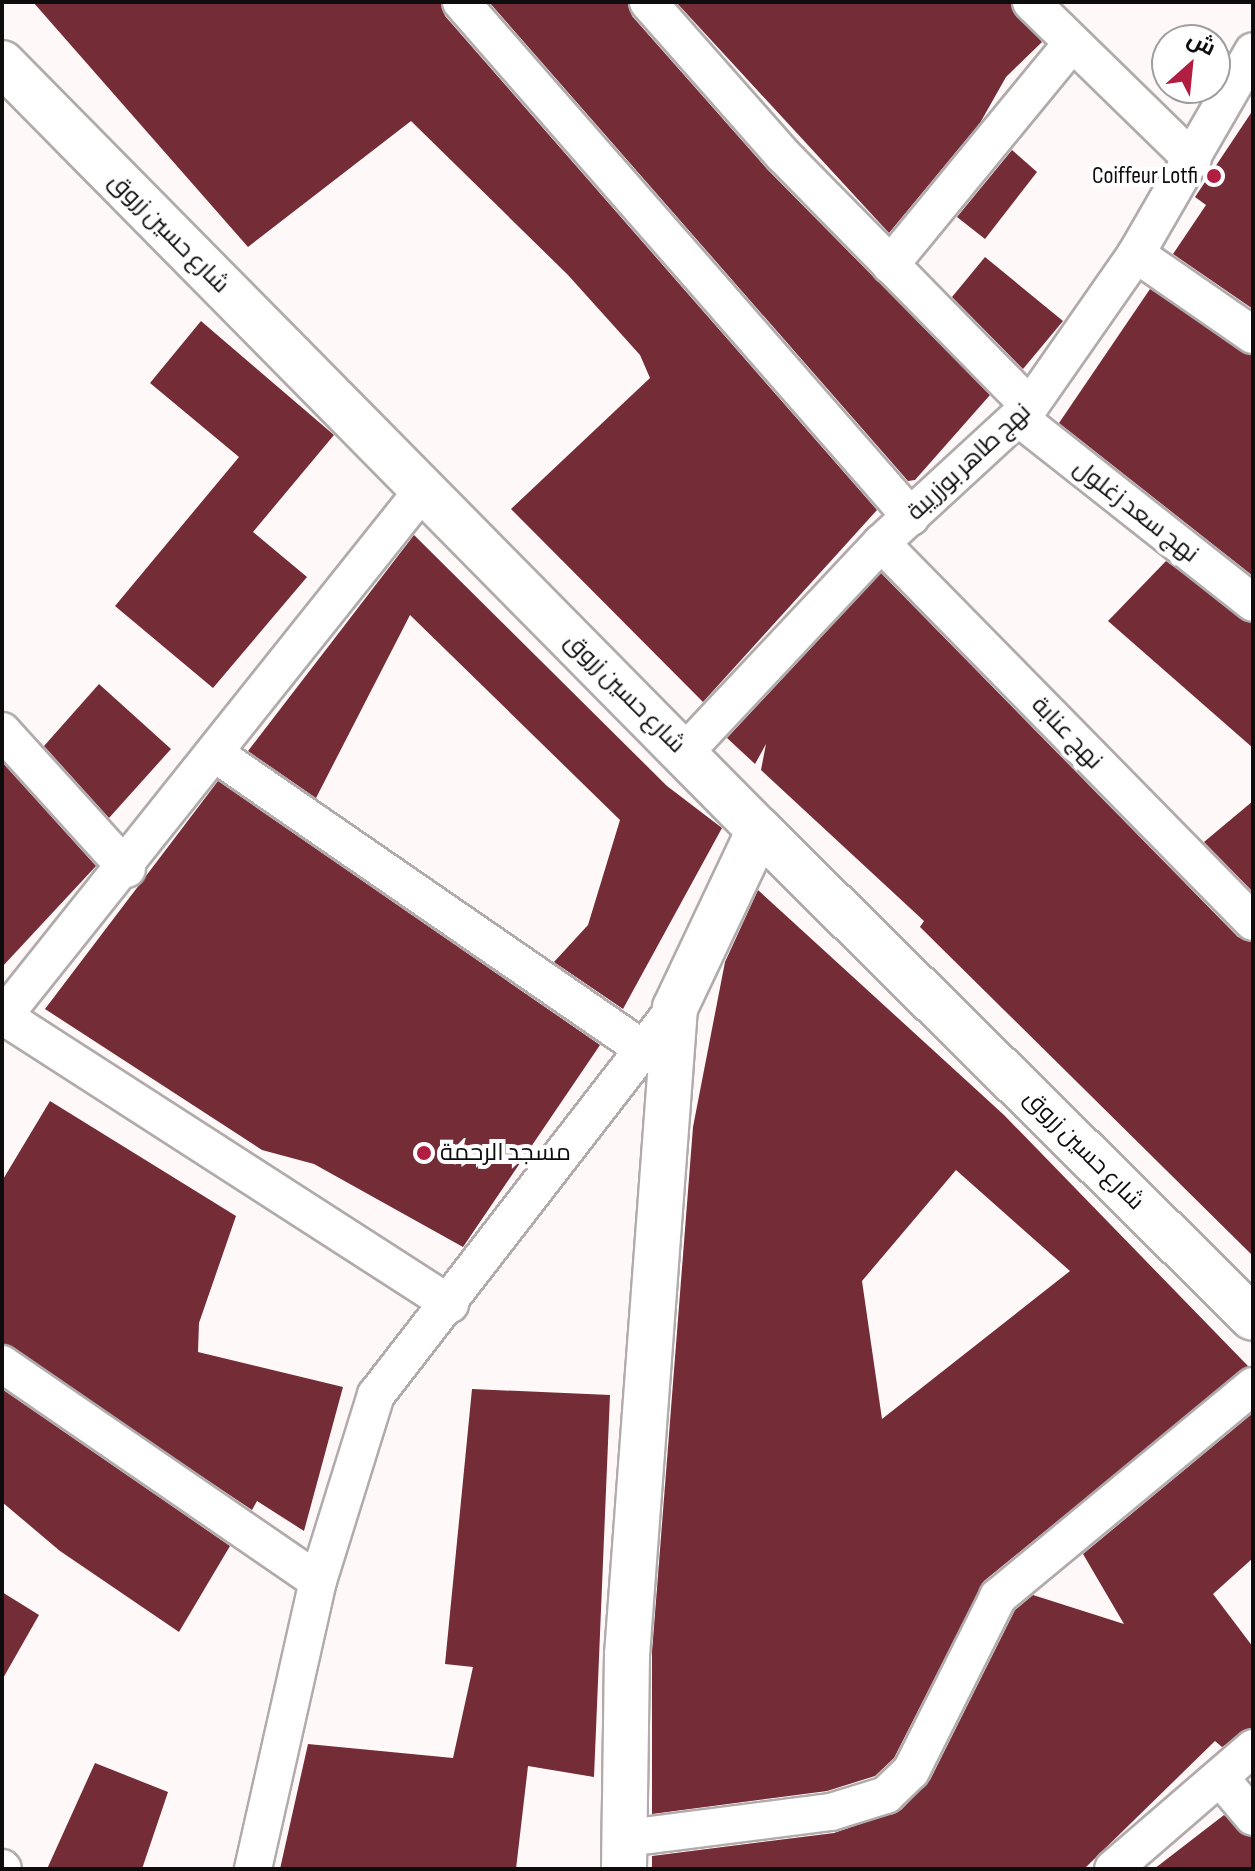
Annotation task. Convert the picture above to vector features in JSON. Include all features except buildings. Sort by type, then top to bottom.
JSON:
[{"type":"street","points":[[461,2],[911,517]]},
{"type":"street","name":"نهج سعد زغلول","points":[[648,2],[1025,412],[1253,603]]},
{"type":"street","points":[[1031,2],[1071,45],[1193,160]]},
{"type":"street","points":[[890,265],[1071,45]]},
{"type":"street","name":"نهج طاهر بوزريبة","points":[[684,753],[881,543],[1025,412],[1136,254],[1193,160],[1253,51]]},
{"type":"street","name":"شارع حسين زروق","points":[[2,63],[759,830],[1253,1318]]},
{"type":"street","points":[[1136,254],[1253,335]]},
{"type":"street","points":[[423,490],[214,753],[127,869],[3,1017],[450,1304]]},
{"type":"street","name":"نهج عنابة","points":[[881,543],[1253,922]]},
{"type":"street","points":[[2,731],[127,869]]},
{"type":"street","points":[[214,753],[643,1049]]},
{"type":"street","points":[[253,1869],[318,1581],[376,1395],[450,1304],[675,1008],[759,830]]},
{"type":"street","points":[[675,1008],[627,1655],[625,1854],[831,1812],[886,1795],[911,1771],[998,1597],[1253,1386]]},
{"type":"street","points":[[2,1364],[318,1581]]},
{"type":"street","points":[[1113,1869],[1222,1780],[1253,1748]]},
{"type":"street","points":[[1222,1780],[1253,1817]]},
{"type":"place","name":"Coiffeur Lotfi","points":[[1214,176]]},
{"type":"place","name":"مسجد الرحمة","points":[[424,1153]]}]
